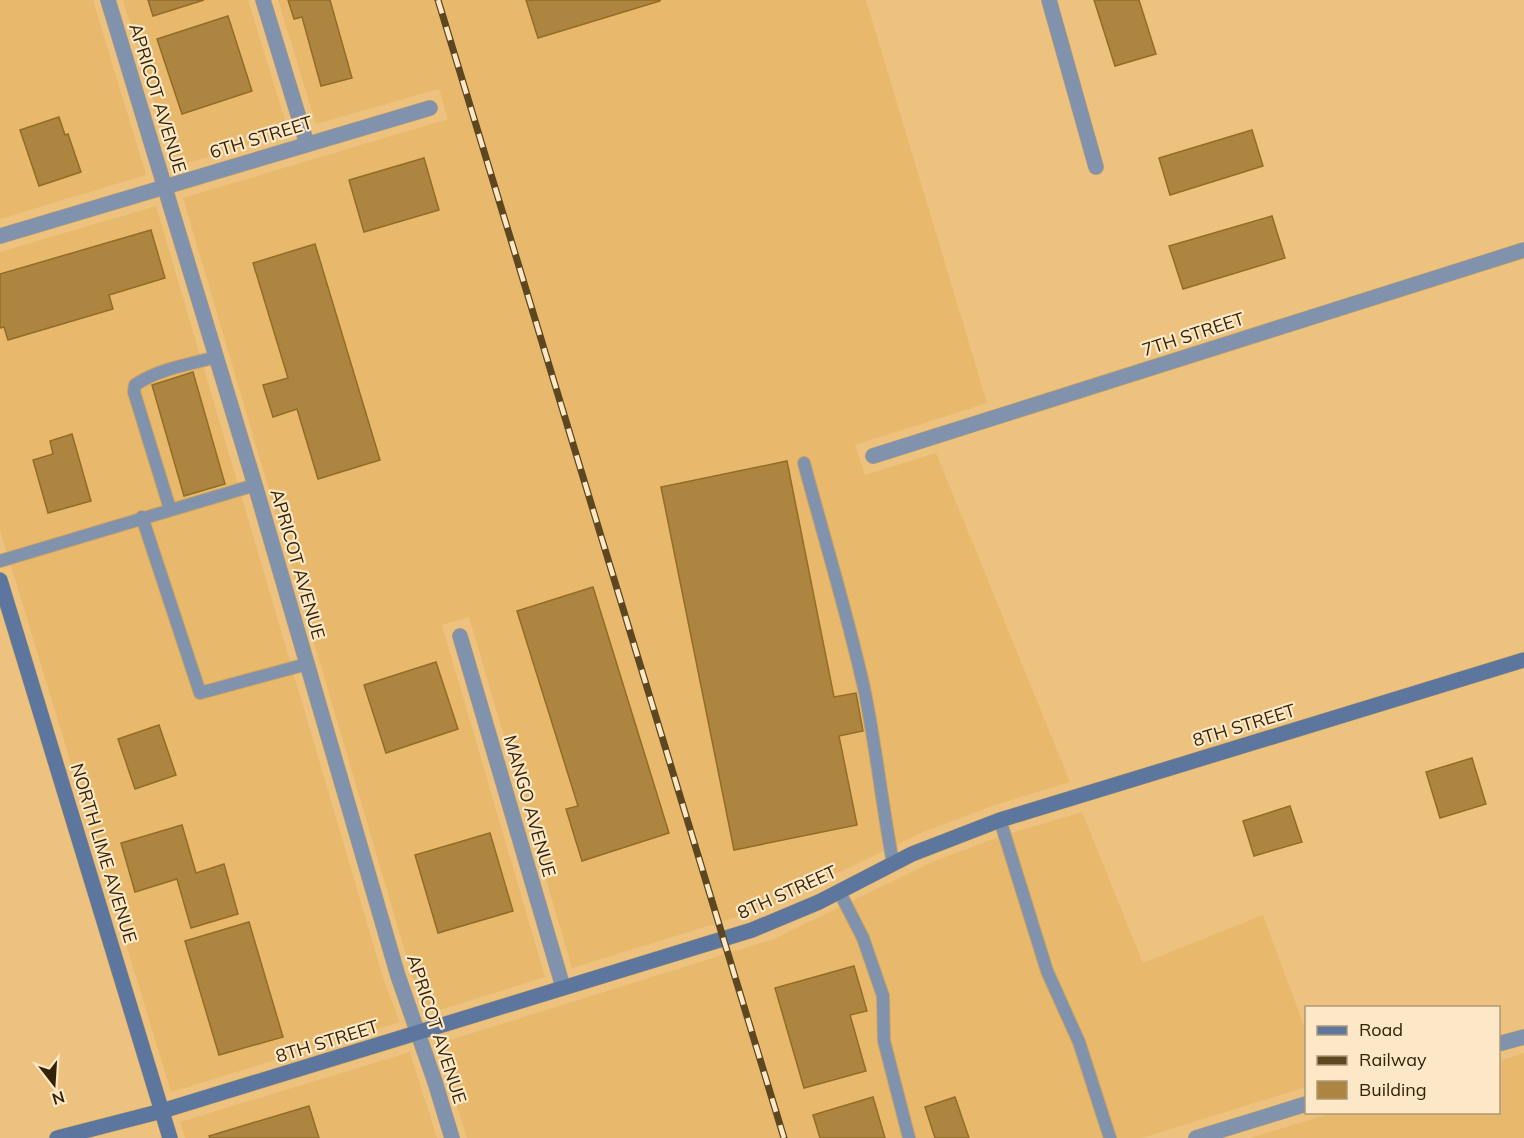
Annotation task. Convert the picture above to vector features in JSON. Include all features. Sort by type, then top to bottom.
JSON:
[{"type":"street","name":"APRICOT AVENUE","points":[[108,0],[217,357],[398,976],[419,1033],[452,1138]]},
{"type":"street","points":[[263,0],[307,144]]},
{"type":"street","points":[[1049,0],[1096,167]]},
{"type":"street","name":"6TH STREET","points":[[0,236],[430,108]]},
{"type":"street","name":"7TH STREET","points":[[873,456],[1524,250]]},
{"type":"street","name":"NORTH LIME AVENUE","points":[[0,579],[170,1138]]},
{"type":"street","name":"MANGO AVENUE","points":[[460,636],[563,987]]},
{"type":"street","name":"8TH STREET","points":[[57,1138],[162,1111],[753,930],[839,891],[893,863],[1000,820],[1524,660]]},
{"type":"street","points":[[1500,1043],[1524,1037]]},
{"type":"street","points":[[1196,1138],[1305,1104]]},
{"type":"lane","points":[[170,509],[134,392],[135,385],[162,372],[217,357]]},
{"type":"lane","points":[[804,463],[863,685],[875,745],[880,795],[893,863]]},
{"type":"lane","points":[[0,561],[255,485]]},
{"type":"lane","points":[[142,517],[200,693],[307,664]]},
{"type":"lane","points":[[1000,820],[1047,971],[1079,1042],[1110,1138]]},
{"type":"lane","points":[[839,891],[863,938],[883,996],[884,1041],[909,1138]]},
{"type":"shaded area","points":[[0,0],[93,0],[146,175],[0,219]]},
{"type":"shaded area","points":[[123,0],[248,0],[289,133],[174,167]]},
{"type":"shaded area","points":[[278,0],[866,0],[987,403],[855,445],[865,475],[936,453],[1070,782],[995,805],[923,832],[763,909],[572,968],[469,617],[442,625],[545,977],[427,1014],[411,972],[183,198],[448,119],[439,89],[316,124]]},
{"type":"shaded area","points":[[156,206],[384,981],[400,1022],[171,1092],[0,530],[0,252]]},
{"type":"shaded area","points":[[1082,812],[1143,963],[1263,915],[1305,1028],[1305,1087],[1142,1138],[467,1138],[437,1044],[774,939],[934,861],[1005,835]]},
{"type":"shaded area","points":[[410,1052],[437,1138],[185,1138],[180,1122]]},
{"type":"shaded area","points":[[1524,1053],[1524,1138],[1250,1138],[1329,1114],[1500,1114],[1500,1061]]},
{"type":"building","points":[[148,0],[204,0],[153,16]]},
{"type":"building","points":[[288,0],[330,0],[352,78],[321,86],[302,17],[294,19]]},
{"type":"building","points":[[526,0],[660,0],[660,1],[538,38]]},
{"type":"building","points":[[1094,0],[1139,0],[1156,54],[1115,66]]},
{"type":"building","points":[[228,16],[252,91],[182,114],[157,39]]},
{"type":"building","points":[[59,117],[65,135],[68,134],[81,172],[39,186],[20,130]]},
{"type":"building","points":[[1252,130],[1263,166],[1170,195],[1159,158]]},
{"type":"building","points":[[424,158],[439,210],[364,232],[349,180]]},
{"type":"building","points":[[1272,216],[1285,258],[1183,289],[1169,246]]},
{"type":"building","points":[[151,230],[165,278],[109,295],[113,309],[8,340],[4,327],[0,328],[0,274]]},
{"type":"building","points":[[315,244],[380,460],[318,479],[297,409],[273,417],[263,385],[288,378],[253,263]]},
{"type":"building","points":[[193,372],[225,484],[184,496],[152,385]]},
{"type":"building","points":[[72,434],[91,501],[48,513],[33,460],[53,454],[50,441]]},
{"type":"building","points":[[787,461],[834,697],[856,693],[863,731],[839,736],[857,825],[734,850],[661,487]]},
{"type":"building","points":[[593,587],[669,833],[582,861],[566,809],[578,806],[517,611]]},
{"type":"building","points":[[436,662],[458,729],[386,753],[364,685]]},
{"type":"building","points":[[159,725],[176,775],[135,789],[118,739]]},
{"type":"building","points":[[1472,758],[1486,804],[1440,818],[1426,772]]},
{"type":"building","points":[[1290,806],[1302,842],[1254,856],[1243,821]]},
{"type":"building","points":[[182,825],[196,873],[224,864],[238,914],[191,928],[177,879],[135,892],[121,843]]},
{"type":"building","points":[[490,833],[513,911],[438,933],[415,855]]},
{"type":"building","points":[[249,922],[283,1037],[219,1055],[185,941]]},
{"type":"building","points":[[854,966],[867,1011],[850,1015],[866,1071],[804,1088],[775,988]]},
{"type":"building","points":[[873,1097],[885,1138],[820,1138],[813,1115]]},
{"type":"building","points":[[955,1097],[969,1138],[935,1138],[925,1107]]},
{"type":"building","points":[[309,1106],[319,1138],[210,1138],[209,1136]]},
{"type":"railway","points":[[438,0],[784,1138]]}]
